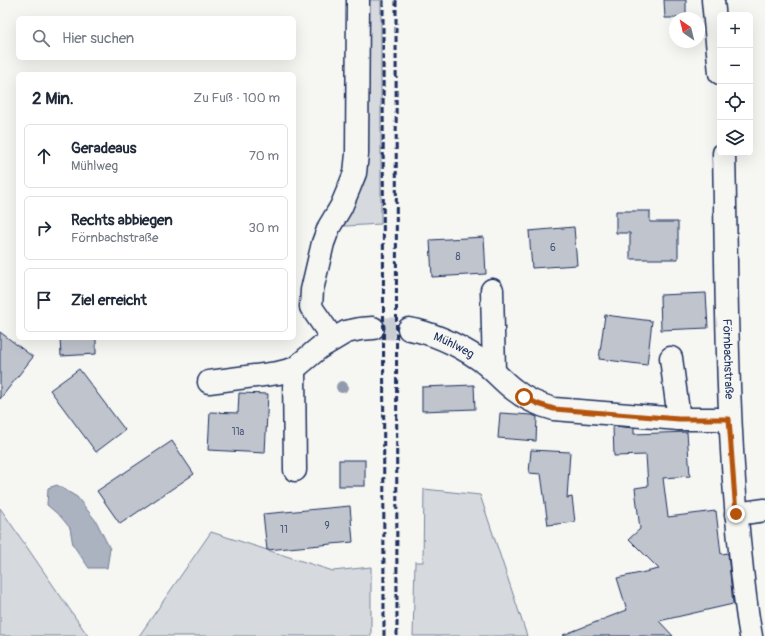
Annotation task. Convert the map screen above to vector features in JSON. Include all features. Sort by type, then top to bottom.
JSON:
[{"type":"street","points":[[333,339],[311,307],[312,290],[322,243],[329,227],[341,207],[355,172],[357,154],[358,0]]},
{"type":"street","points":[[713,0],[718,48]]},
{"type":"street","name":"Förnbachstraße","points":[[724,156],[729,419],[736,514],[747,617],[751,636]]},
{"type":"street","name":"Mühlweg","points":[[492,290],[494,372]]},
{"type":"street","points":[[208,382],[278,373],[294,369],[319,348],[346,332],[373,328]]},
{"type":"street","name":"Mühlweg","points":[[408,329],[423,332],[449,343],[479,359],[512,389],[524,397],[538,404],[554,409],[679,419],[729,419]]},
{"type":"street","points":[[671,358],[679,419]]},
{"type":"street","points":[[294,369],[295,470]]},
{"type":"street","points":[[736,514],[765,510]]},
{"type":"shaded area","points":[[360,0],[381,0],[381,224],[329,227],[341,207]]},
{"type":"shaded area","points":[[57,485],[77,497],[96,521],[110,549],[107,568],[89,568],[73,545],[70,528],[61,517],[47,505],[48,488]]},
{"type":"shaded area","points":[[424,489],[480,495],[527,636],[413,636],[415,562],[423,562]]},
{"type":"shaded area","points":[[0,508],[88,636],[0,636]]},
{"type":"shaded area","points":[[211,532],[333,571],[371,567],[371,636],[139,636]]},
{"type":"building","points":[[664,0],[686,0],[686,12],[669,12],[669,18],[665,18]]},
{"type":"building","points":[[616,211],[650,211],[650,222],[678,222],[678,259],[630,259],[630,233],[616,233]]},
{"type":"building","points":[[574,227],[577,265],[532,268],[529,231]]},
{"type":"building","points":[[484,237],[486,274],[432,277],[430,240]]},
{"type":"building","points":[[706,293],[708,328],[661,330],[660,295]]},
{"type":"building","points":[[605,315],[652,321],[647,365],[599,359]]},
{"type":"building","points":[[0,332],[33,357],[0,399]]},
{"type":"building","points":[[60,340],[96,340],[96,354],[61,356]]},
{"type":"building","points":[[79,369],[125,430],[96,452],[50,390]]},
{"type":"building","points":[[474,385],[475,409],[422,411],[422,387]]},
{"type":"building","points":[[239,393],[268,394],[265,453],[208,450],[210,412],[238,413]]},
{"type":"building","points":[[500,413],[532,415],[537,417],[536,441],[498,438]]},
{"type":"building","points":[[613,426],[634,428],[634,434],[687,432],[690,476],[663,478],[668,517],[716,511],[721,554],[728,553],[733,604],[659,621],[673,636],[563,635],[627,610],[617,578],[659,569],[629,539],[640,529],[635,488],[648,486],[646,455],[614,456]]},
{"type":"building","points":[[172,441],[194,474],[120,524],[97,491]]},
{"type":"building","points":[[531,450],[570,452],[567,498],[572,497],[575,522],[548,525],[541,474],[529,473]]},
{"type":"building","points":[[339,460],[365,460],[365,486],[339,486]]},
{"type":"building","points":[[350,506],[353,542],[267,550],[263,514]]},
{"type":"tunnel","points":[[373,328],[409,329]]},
{"type":"railway","points":[[383,0],[384,636]]},
{"type":"railway","points":[[396,0],[397,636]]},
{"type":"route","points":[[524,397],[538,404],[554,409],[679,419],[729,419],[736,514]]}]
